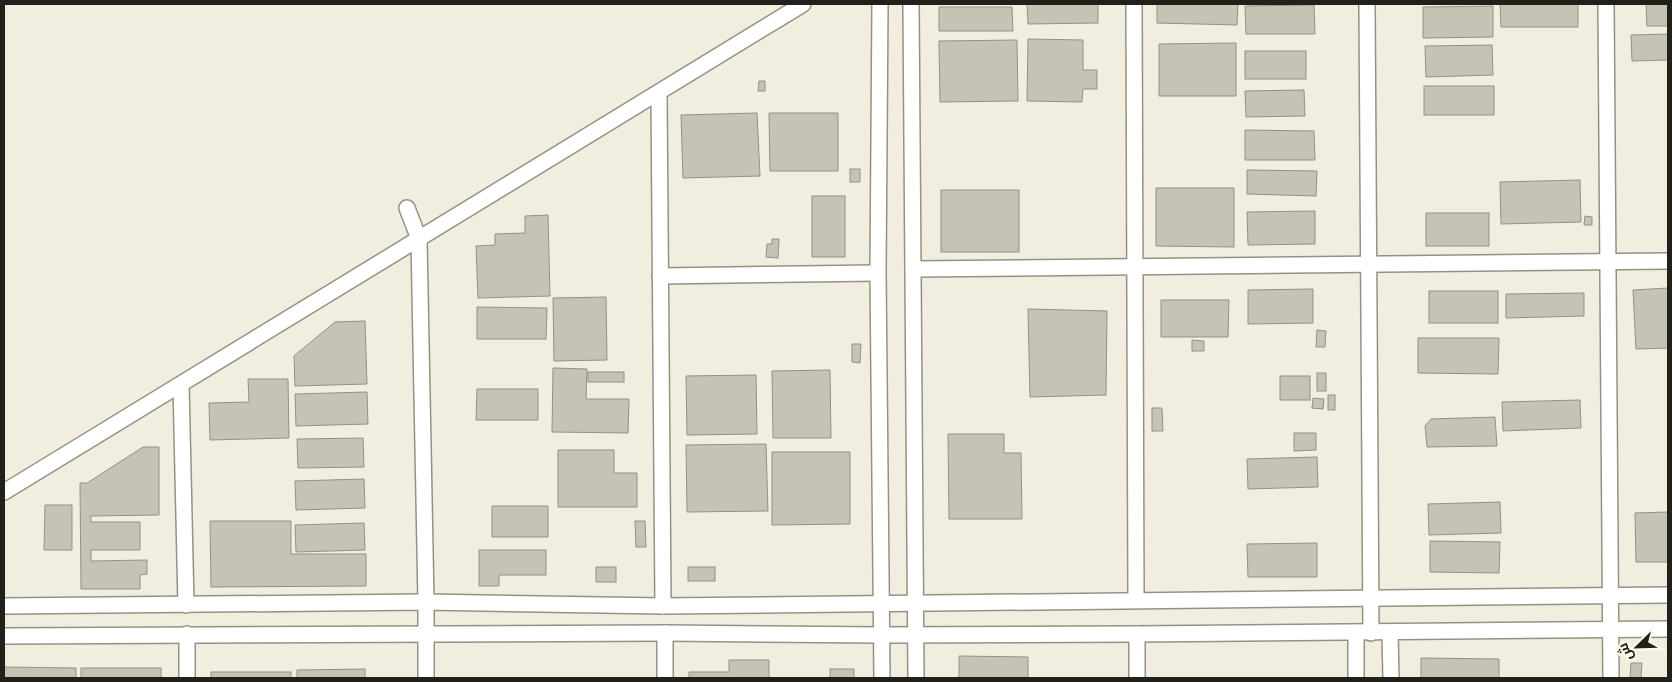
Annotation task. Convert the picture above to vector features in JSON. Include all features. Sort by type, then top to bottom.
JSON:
[{"type":"street","points":[[4,492],[804,4]]},
{"type":"street","points":[[880,4],[878,273],[882,678]]},
{"type":"street","points":[[911,4],[916,678]]},
{"type":"street","points":[[1134,4],[1136,600]]},
{"type":"street","points":[[1356,678],[1371,598],[1367,4]]},
{"type":"street","points":[[1606,4],[1611,678]]},
{"type":"street","points":[[659,93],[663,606]]},
{"type":"street","points":[[407,208],[419,240],[426,678]]},
{"type":"street","points":[[913,269],[1668,261]]},
{"type":"street","points":[[660,276],[878,273]]},
{"type":"street","points":[[181,385],[186,605]]},
{"type":"street","points":[[4,606],[426,602],[663,606],[1668,595]]},
{"type":"street","points":[[4,636],[426,633],[916,635],[1668,630]]},
{"type":"street","points":[[665,633],[665,678]]},
{"type":"street","points":[[1390,633],[1391,678]]},
{"type":"street","points":[[187,634],[187,678]]},
{"type":"street","points":[[1137,634],[1137,678]]},
{"type":"building","points":[[1027,4],[1098,4],[1098,23],[1028,24]]},
{"type":"building","points":[[1157,4],[1238,4],[1237,25],[1157,23]]},
{"type":"building","points":[[1500,4],[1578,4],[1578,27],[1501,27]]},
{"type":"building","points":[[1646,4],[1668,4],[1668,26],[1647,26]]},
{"type":"building","points":[[1314,5],[1315,34],[1246,34],[1245,6]]},
{"type":"building","points":[[1493,6],[1493,37],[1423,38],[1423,7]]},
{"type":"building","points":[[939,7],[1012,7],[1013,31],[939,31]]},
{"type":"building","points":[[1668,34],[1668,60],[1632,61],[1631,35]]},
{"type":"building","points":[[1028,39],[1083,40],[1083,70],[1097,70],[1097,89],[1083,89],[1082,102],[1027,101]]},
{"type":"building","points":[[1017,40],[1018,101],[940,102],[939,41]]},
{"type":"building","points":[[1236,43],[1236,96],[1159,96],[1159,44]]},
{"type":"building","points":[[1492,45],[1493,75],[1426,77],[1425,46]]},
{"type":"building","points":[[1245,51],[1306,51],[1306,79],[1245,79]]},
{"type":"building","points":[[759,81],[765,81],[765,91],[758,91]]},
{"type":"building","points":[[1424,86],[1494,86],[1494,115],[1424,115]]},
{"type":"building","points":[[1304,90],[1305,116],[1246,117],[1245,91]]},
{"type":"building","points":[[757,113],[760,176],[683,178],[681,115]]},
{"type":"building","points":[[769,113],[838,113],[838,171],[770,171]]},
{"type":"building","points":[[1245,130],[1314,131],[1315,160],[1245,160]]},
{"type":"building","points":[[850,169],[860,169],[860,182],[850,182]]},
{"type":"building","points":[[1247,170],[1317,171],[1316,196],[1247,194]]},
{"type":"building","points":[[1580,180],[1581,222],[1501,224],[1500,182]]},
{"type":"building","points":[[1156,188],[1234,188],[1234,247],[1156,246]]},
{"type":"building","points":[[941,190],[1019,190],[1019,252],[941,252]]},
{"type":"building","points":[[812,196],[845,196],[845,257],[812,257]]},
{"type":"building","points":[[1315,211],[1315,244],[1248,245],[1247,212]]},
{"type":"building","points":[[1426,213],[1489,213],[1489,246],[1426,246]]},
{"type":"building","points":[[548,215],[550,296],[478,298],[476,246],[495,245],[495,234],[525,233],[525,216]]},
{"type":"building","points":[[1585,216],[1592,217],[1592,225],[1584,225]]},
{"type":"building","points":[[772,239],[779,239],[778,258],[766,257],[767,244],[772,244]]},
{"type":"building","points":[[1668,288],[1668,348],[1636,349],[1633,290]]},
{"type":"building","points":[[1313,289],[1313,323],[1248,324],[1248,290]]},
{"type":"building","points":[[1429,291],[1498,291],[1498,323],[1429,323]]},
{"type":"building","points":[[1584,293],[1584,316],[1506,318],[1506,294]]},
{"type":"building","points":[[606,297],[607,360],[554,361],[553,298]]},
{"type":"building","points":[[1161,300],[1229,300],[1228,337],[1161,337]]},
{"type":"building","points":[[477,307],[547,308],[546,339],[477,339]]},
{"type":"building","points":[[1028,309],[1107,311],[1106,395],[1030,397]]},
{"type":"building","points":[[365,321],[367,384],[295,386],[294,356],[335,322]]},
{"type":"building","points":[[1317,330],[1326,331],[1325,347],[1316,347]]},
{"type":"building","points":[[1418,338],[1499,338],[1498,374],[1418,373]]},
{"type":"building","points":[[1192,340],[1204,341],[1204,351],[1192,351]]},
{"type":"building","points":[[852,344],[861,344],[860,363],[852,362]]},
{"type":"building","points":[[553,368],[587,369],[586,399],[629,399],[628,433],[552,432]]},
{"type":"building","points":[[830,370],[831,438],[773,438],[772,371]]},
{"type":"building","points":[[588,372],[624,372],[624,382],[588,382]]},
{"type":"building","points":[[1317,373],[1326,373],[1326,391],[1317,391]]},
{"type":"building","points":[[756,375],[757,434],[687,435],[686,376]]},
{"type":"building","points":[[1280,376],[1310,376],[1310,400],[1280,400]]},
{"type":"building","points":[[248,379],[288,379],[289,438],[210,440],[209,403],[249,402]]},
{"type":"building","points":[[477,389],[538,389],[538,420],[476,420]]},
{"type":"building","points":[[367,392],[368,424],[296,426],[295,394]]},
{"type":"building","points":[[1328,395],[1335,395],[1335,410],[1328,410]]},
{"type":"building","points":[[1313,398],[1324,399],[1323,409],[1312,408]]},
{"type":"building","points":[[1580,400],[1581,428],[1503,431],[1502,402]]},
{"type":"building","points":[[1152,408],[1162,408],[1163,431],[1152,431]]},
{"type":"building","points":[[1495,417],[1497,446],[1427,447],[1425,426],[1431,419]]},
{"type":"building","points":[[1294,433],[1316,433],[1316,450],[1294,451]]},
{"type":"building","points":[[948,434],[1004,434],[1004,453],[1021,453],[1022,519],[949,519]]},
{"type":"building","points":[[363,438],[364,467],[298,468],[297,439]]},
{"type":"building","points":[[766,444],[768,511],[687,512],[686,445]]},
{"type":"building","points":[[143,447],[159,447],[159,515],[91,516],[91,522],[140,522],[140,550],[91,550],[91,561],[147,560],[147,574],[140,575],[140,589],[81,589],[80,483],[87,483]]},
{"type":"building","points":[[558,450],[614,450],[614,473],[637,473],[637,507],[558,507]]},
{"type":"building","points":[[772,452],[850,452],[850,524],[772,525]]},
{"type":"building","points":[[1317,457],[1318,487],[1248,489],[1247,459]]},
{"type":"building","points":[[364,479],[365,508],[296,510],[295,481]]},
{"type":"building","points":[[1500,502],[1501,533],[1429,535],[1428,504]]},
{"type":"building","points":[[45,505],[72,505],[72,550],[44,550]]},
{"type":"building","points":[[492,506],[548,506],[548,537],[492,537]]},
{"type":"building","points":[[1668,512],[1668,562],[1636,562],[1635,513]]},
{"type":"building","points":[[210,521],[291,521],[291,554],[366,554],[366,586],[211,587]]},
{"type":"building","points":[[635,521],[645,521],[646,547],[636,547]]},
{"type":"building","points":[[364,523],[365,550],[296,552],[295,525]]},
{"type":"building","points":[[1430,541],[1500,542],[1499,573],[1430,572]]},
{"type":"building","points":[[1317,543],[1317,577],[1248,577],[1247,544]]},
{"type":"building","points":[[479,550],[546,550],[546,575],[499,575],[499,586],[479,586]]},
{"type":"building","points":[[596,567],[616,567],[616,582],[596,582]]},
{"type":"building","points":[[688,567],[715,567],[715,581],[688,581]]},
{"type":"building","points":[[959,656],[1028,657],[1028,678],[959,678]]},
{"type":"building","points":[[1421,658],[1499,659],[1499,678],[1421,678]]},
{"type":"building","points":[[729,660],[769,660],[769,678],[689,678],[689,672],[729,672]]},
{"type":"building","points":[[1631,663],[1642,663],[1641,678],[1630,678]]},
{"type":"building","points":[[4,667],[76,668],[76,678],[4,678]]},
{"type":"building","points":[[81,668],[161,668],[161,678],[81,678]]},
{"type":"building","points":[[365,669],[365,678],[297,678],[297,670]]},
{"type":"building","points":[[830,669],[854,669],[854,678],[830,678]]},
{"type":"building","points":[[211,672],[291,672],[291,678],[211,678]]}]
